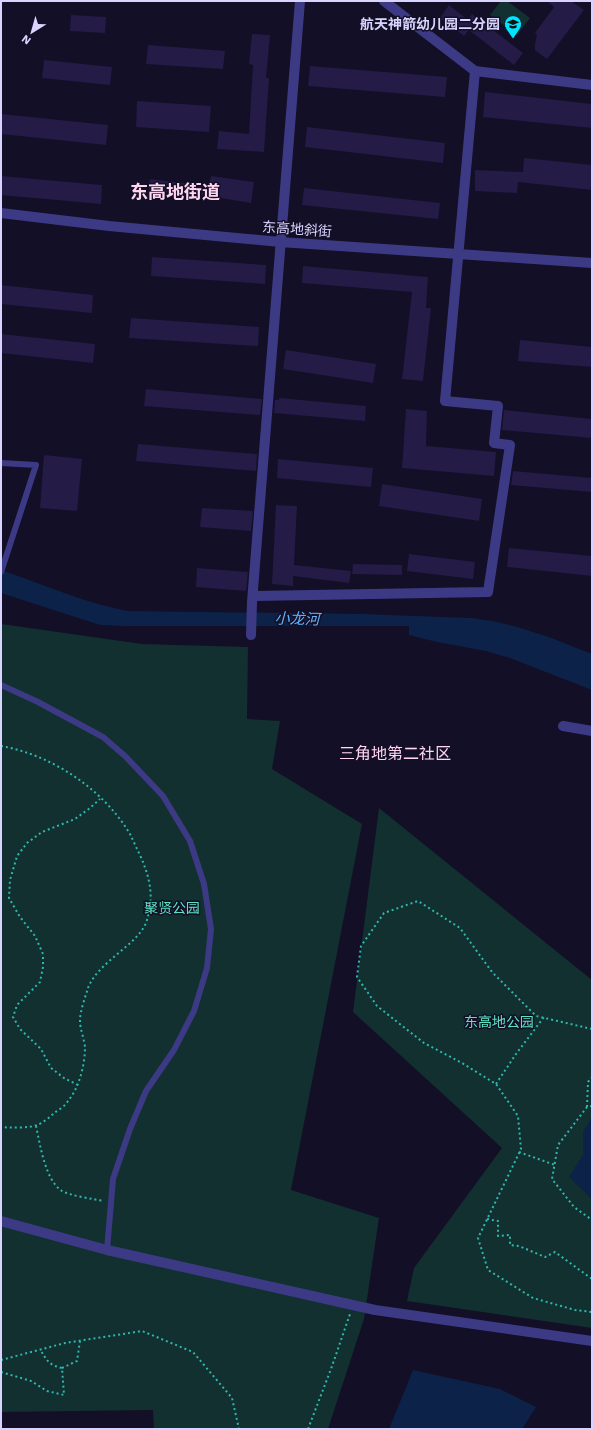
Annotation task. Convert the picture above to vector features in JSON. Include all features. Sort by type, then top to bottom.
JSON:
[{"type":"street","points":[[251,635],[252,599],[300,1]]},
{"type":"street","points":[[384,1],[475,72],[592,85]]},
{"type":"street","points":[[252,599],[488,592],[510,445],[494,442],[498,406],[445,401],[475,72]]},
{"type":"street","name":"东高地斜街","points":[[1,213],[109,226],[280,242],[592,263]]},
{"type":"street","points":[[563,726],[592,731]]},
{"type":"street","points":[[1,1221],[107,1250],[375,1310],[592,1341]]},
{"type":"lane","points":[[1,462],[36,465],[1,572]]},
{"type":"lane","points":[[1,685],[38,702],[103,736],[125,756],[163,796],[190,840],[204,884],[211,929],[206,968],[194,1011],[174,1050],[146,1091],[130,1129],[113,1179],[107,1250]]},
{"type":"path","points":[[1,746],[18,749],[56,765],[91,789],[110,808],[130,834],[144,866],[151,887],[151,905],[145,924],[138,933],[101,969],[89,987],[80,1020],[85,1048],[82,1070],[78,1085],[68,1102],[36,1126],[1,1127]]},
{"type":"path","points":[[78,1085],[64,1078],[51,1068],[41,1049],[20,1029],[13,1017],[17,1005],[40,982],[43,967],[43,954],[35,936],[20,917],[9,898],[10,880],[18,856],[27,843],[42,832],[75,819],[90,808],[100,798]]},
{"type":"path","points":[[592,1029],[536,1016],[492,972],[460,928],[418,901],[384,913],[361,946],[357,977],[377,1006],[424,1043],[496,1084],[518,1116],[521,1149],[478,1238],[488,1270],[533,1298],[575,1310],[592,1312]]},
{"type":"path","points":[[496,1084],[516,1054],[544,1017]]},
{"type":"path","points":[[592,1078],[588,1082],[587,1107],[558,1145],[552,1179],[574,1207],[592,1220]]},
{"type":"path","points":[[587,1107],[592,1106]]},
{"type":"path","points":[[36,1126],[44,1162],[50,1178],[62,1190],[82,1197],[111,1202]]},
{"type":"path","points":[[519,1152],[555,1165]]},
{"type":"path","points":[[487,1218],[498,1221],[498,1236],[510,1235],[510,1245],[519,1246],[545,1257],[555,1252],[592,1279]]},
{"type":"path","points":[[308,1429],[331,1369],[352,1305]]},
{"type":"path","points":[[1,1360],[65,1343],[142,1331],[193,1352],[232,1398],[239,1429]]},
{"type":"path","points":[[40,1349],[52,1366],[62,1368],[77,1361],[80,1340]]},
{"type":"path","points":[[1,1372],[31,1381],[48,1391],[64,1395],[62,1368]]},
{"type":"green space","points":[[501,1],[507,1],[530,18],[517,35],[490,15]]},
{"type":"green space","name":"聚贤公园","points":[[1,624],[142,644],[248,647],[247,719],[280,721],[272,769],[362,824],[291,1190],[379,1218],[364,1319],[328,1429],[154,1429],[153,1410],[1,1412]]},
{"type":"green space","name":"东高地公园","points":[[379,808],[592,980],[592,1328],[407,1301],[414,1268],[502,1148],[353,1012]]},
{"type":"water","name":"小龙河","points":[[1,570],[80,598],[112,608],[128,611],[363,614],[471,618],[492,621],[549,637],[592,654],[592,690],[510,658],[486,651],[409,635],[409,626],[100,625],[1,593]]},
{"type":"water","points":[[592,1117],[592,1199],[569,1177],[583,1155],[583,1132]]},
{"type":"water","points":[[413,1370],[500,1389],[536,1407],[522,1429],[389,1429]]},
{"type":"building","points":[[547,1],[571,1],[584,10],[547,59],[535,50],[537,35],[535,33],[554,7]]},
{"type":"building","points":[[449,5],[468,20],[472,14],[523,53],[514,65],[469,30],[464,36],[440,18]]},
{"type":"building","points":[[71,15],[106,17],[105,33],[70,31]]},
{"type":"building","points":[[252,34],[270,35],[266,78],[269,78],[264,152],[217,149],[219,131],[249,134],[253,65],[249,64]]},
{"type":"building","points":[[148,45],[225,51],[223,69],[146,64]]},
{"type":"building","points":[[44,60],[112,67],[110,85],[42,78]]},
{"type":"building","points":[[310,66],[447,77],[445,97],[308,86]]},
{"type":"building","points":[[485,92],[592,104],[592,128],[483,117]]},
{"type":"building","points":[[137,101],[211,106],[209,132],[136,127]]},
{"type":"building","points":[[1,114],[108,125],[106,145],[1,134]]},
{"type":"building","points":[[307,127],[445,143],[443,163],[305,147]]},
{"type":"building","points":[[524,158],[592,165],[592,190],[518,182],[517,193],[475,191],[475,170],[523,172]]},
{"type":"building","points":[[1,176],[102,185],[101,204],[1,195]]},
{"type":"building","points":[[211,176],[254,182],[251,203],[208,196],[149,190],[150,179],[209,186]]},
{"type":"building","points":[[304,188],[440,203],[438,219],[302,205]]},
{"type":"building","points":[[152,257],[266,265],[265,284],[151,276]]},
{"type":"building","points":[[303,266],[428,277],[426,308],[431,308],[423,381],[402,379],[412,292],[302,283]]},
{"type":"building","points":[[1,285],[93,295],[92,313],[1,304]]},
{"type":"building","points":[[131,318],[259,327],[258,346],[129,338]]},
{"type":"building","points":[[1,334],[95,344],[93,363],[1,353]]},
{"type":"building","points":[[520,340],[592,347],[592,367],[518,361]]},
{"type":"building","points":[[286,350],[376,364],[373,383],[283,369]]},
{"type":"building","points":[[146,389],[262,399],[260,415],[144,406]]},
{"type":"building","points":[[279,398],[366,406],[365,421],[274,413],[275,400],[279,400]]},
{"type":"building","points":[[406,409],[427,411],[426,446],[496,452],[494,476],[402,468]]},
{"type":"building","points":[[504,410],[592,419],[592,438],[502,430]]},
{"type":"building","points":[[138,444],[257,454],[256,471],[136,461]]},
{"type":"building","points":[[44,455],[82,459],[77,511],[40,508]]},
{"type":"building","points":[[278,459],[373,468],[371,487],[277,478]]},
{"type":"building","points":[[513,471],[592,478],[592,492],[511,485]]},
{"type":"building","points":[[382,484],[482,499],[479,521],[379,506]]},
{"type":"building","points":[[276,505],[297,506],[294,565],[351,571],[349,583],[293,576],[293,586],[272,584]]},
{"type":"building","points":[[202,508],[253,511],[251,531],[200,527]]},
{"type":"building","points":[[509,548],[592,556],[592,576],[507,567]]},
{"type":"building","points":[[409,554],[475,562],[473,579],[407,571]]},
{"type":"building","points":[[353,564],[402,565],[402,575],[352,574]]},
{"type":"building","points":[[197,568],[248,572],[246,591],[196,587]]},
{"type":"place","name":"航天神箭幼儿园二分园","points":[[513,39]]},
{"type":"district","name":"东高地街道","points":[[175,191]]},
{"type":"district","name":"三角地第二社区","points":[[395,753]]}]
